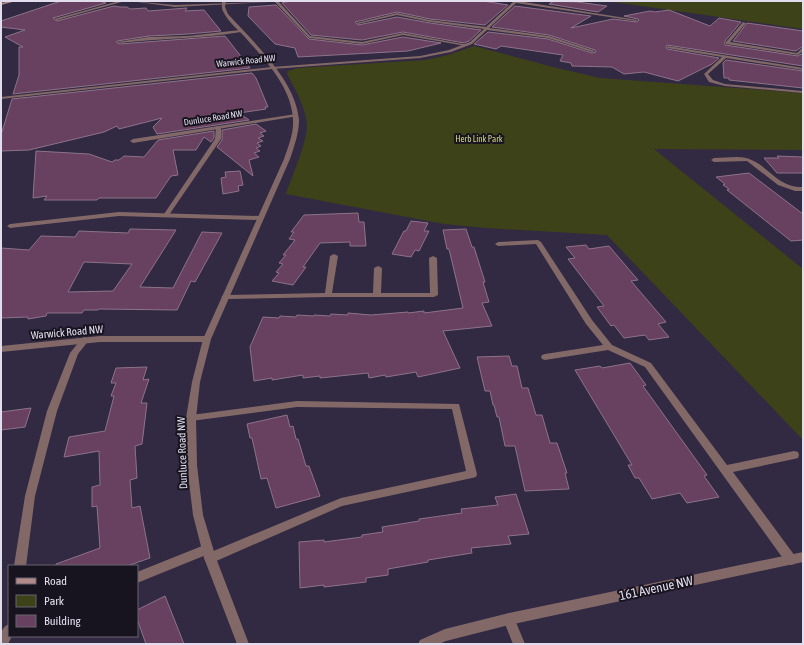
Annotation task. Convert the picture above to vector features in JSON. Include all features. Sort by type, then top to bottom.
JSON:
[{"type":"main road","points":[[1,4],[14,1]]},
{"type":"street","points":[[56,19],[123,1]]},
{"type":"street","points":[[132,1],[169,6],[287,1]]},
{"type":"street","points":[[276,1],[309,37],[362,43],[403,34],[466,45]]},
{"type":"street","points":[[511,1],[636,20]]},
{"type":"street","name":"Warwick Road NW","points":[[1,98],[272,68],[420,57],[450,51],[471,43],[515,1]]},
{"type":"street","name":"Dunluce Road NW","points":[[224,3],[226,14],[272,68],[288,91],[296,115],[294,136],[291,147],[207,339],[196,382],[191,418],[194,488],[198,515],[209,553],[243,644]]},
{"type":"street","points":[[358,23],[397,14],[430,21],[549,37],[593,51]]},
{"type":"street","points":[[744,23],[727,44],[798,54],[803,48]]},
{"type":"street","points":[[119,42],[149,38],[188,37],[240,30]]},
{"type":"street","points":[[668,47],[803,69]]},
{"type":"street","points":[[724,56],[706,74],[711,81],[725,85],[803,92]]},
{"type":"street","name":"Dunluce Road NW","points":[[133,141],[296,115]]},
{"type":"street","points":[[167,214],[218,139],[218,127]]},
{"type":"street","points":[[714,160],[748,160],[782,186],[800,189],[803,194]]},
{"type":"street","points":[[10,226],[119,214],[167,214],[260,218]]},
{"type":"street","points":[[498,244],[538,242],[589,322],[609,348],[648,365],[791,560]]},
{"type":"street","points":[[328,295],[334,256]]},
{"type":"street","points":[[225,297],[434,295],[433,258]]},
{"type":"street","points":[[377,295],[378,268]]},
{"type":"street","name":"Warwick Road NW","points":[[1,349],[86,340],[207,339]]},
{"type":"street","points":[[20,565],[30,496],[52,411],[74,353],[86,340]]},
{"type":"street","points":[[545,357],[609,348]]},
{"type":"street","points":[[138,578],[209,553],[341,502],[472,474],[456,406],[297,404],[191,418]]},
{"type":"street","points":[[725,470],[794,456]]},
{"type":"street","name":"161 Avenue NW","points":[[424,644],[446,635],[509,619],[803,558]]},
{"type":"street","points":[[509,619],[519,644]]},
{"type":"street","points":[[1,643],[8,632]]},
{"type":"green space","points":[[607,1],[803,2],[803,29]]},
{"type":"green space","name":"Herb Link Park","points":[[474,46],[600,78],[803,93],[803,150],[654,149],[803,269],[803,440],[607,235],[444,224],[286,194],[307,132],[306,119],[302,105],[287,74],[288,71],[298,68],[425,60],[448,55]]},
{"type":"building","points":[[61,1],[99,1],[106,3],[53,18],[57,21],[114,6],[127,7],[130,9],[146,8],[148,11],[187,8],[185,11],[204,10],[221,31],[149,36],[116,42],[119,44],[225,36],[250,68],[13,94],[19,75],[19,47],[23,47],[5,37],[25,30],[1,27],[1,21]]},
{"type":"building","points":[[290,1],[483,1],[508,5],[485,25],[430,19],[397,12],[355,22],[358,25],[397,17],[481,30],[469,41],[464,43],[403,32],[362,40],[311,35],[282,3]]},
{"type":"building","points":[[554,1],[607,6],[598,12],[549,4]]},
{"type":"building","points":[[276,5],[309,39],[362,45],[403,37],[441,43],[408,51],[298,57],[295,48],[275,44],[248,16],[249,7]]},
{"type":"building","points":[[515,6],[591,16],[571,28],[613,19],[637,22],[639,20],[638,19],[624,16],[650,11],[655,12],[669,10],[710,26],[719,18],[741,22],[725,41],[725,45],[798,56],[803,53],[803,66],[667,45],[667,49],[719,58],[712,64],[678,81],[644,72],[624,74],[612,67],[572,66],[571,63],[560,61],[563,55],[501,46],[496,49],[474,44],[488,32],[548,39],[592,53],[596,52],[595,50],[549,35],[492,27]]},
{"type":"building","points":[[747,23],[803,31],[803,46],[796,51],[733,41]]},
{"type":"building","points":[[726,60],[803,71],[803,88],[729,80],[729,78],[724,78],[723,63]]},
{"type":"building","points":[[252,73],[256,78],[268,107],[265,107],[266,109],[239,113],[249,120],[157,134],[153,127],[162,118],[119,129],[117,126],[104,132],[29,150],[1,151],[1,135],[12,99]]},
{"type":"building","points":[[256,124],[266,131],[260,133],[264,136],[258,138],[263,141],[257,143],[261,146],[256,148],[260,151],[254,153],[259,157],[249,160],[253,176],[217,147],[222,140],[222,130]]},
{"type":"building","points":[[214,131],[214,138],[211,142],[204,137],[196,150],[173,150],[178,175],[171,176],[156,198],[44,200],[47,196],[33,198],[36,151],[89,154],[112,162],[119,160],[124,156],[144,157],[158,140]]},
{"type":"building","points":[[777,156],[803,157],[803,173],[777,173],[764,158],[779,158]]},
{"type":"building","points":[[240,171],[243,185],[238,186],[239,191],[223,194],[221,178],[226,177],[225,172]]},
{"type":"building","points":[[749,173],[803,214],[803,240],[791,241],[727,190],[729,189],[723,185],[725,184],[716,177]]},
{"type":"building","points":[[358,213],[359,222],[364,222],[366,246],[350,246],[350,242],[320,243],[303,267],[306,267],[293,285],[272,281],[279,273],[276,272],[283,264],[279,263],[286,255],[283,255],[295,240],[289,239],[294,232],[291,232],[304,215]]},
{"type":"building","points":[[411,221],[428,223],[424,231],[429,231],[419,251],[415,250],[411,257],[392,254],[404,231],[406,231]]},
{"type":"building","points":[[130,229],[176,230],[140,287],[173,288],[202,232],[222,233],[195,282],[191,281],[177,310],[99,309],[84,310],[82,313],[47,313],[46,316],[28,319],[28,317],[1,318],[1,248],[29,250],[41,236],[75,237],[79,231],[128,233]],"holes":[[[84,262],[132,264],[113,291],[68,292]]]},
{"type":"building","points":[[466,229],[472,247],[474,247],[485,282],[483,282],[489,302],[482,303],[492,326],[443,331],[460,368],[418,377],[416,372],[369,378],[368,373],[320,378],[320,376],[303,378],[303,375],[254,381],[250,347],[263,317],[296,317],[297,315],[330,316],[331,314],[348,315],[348,313],[371,315],[424,311],[424,313],[463,308],[443,230]]},
{"type":"building","points":[[586,245],[589,249],[609,246],[638,280],[631,281],[666,322],[658,324],[669,337],[649,340],[645,335],[624,338],[614,325],[611,326],[597,307],[604,306],[568,259],[575,258],[566,247]]},
{"type":"building","points":[[509,356],[512,366],[517,366],[522,388],[528,388],[536,415],[542,415],[550,443],[557,443],[567,473],[565,473],[569,489],[525,491],[515,446],[505,446],[499,417],[497,417],[490,391],[485,391],[477,357]]},
{"type":"building","points":[[630,363],[646,385],[643,386],[707,475],[704,476],[719,497],[687,503],[680,493],[652,499],[639,478],[635,478],[628,465],[632,465],[575,370],[600,366],[602,368]]},
{"type":"building","points":[[147,367],[143,380],[149,379],[141,403],[147,403],[142,444],[135,446],[137,478],[130,480],[132,508],[140,506],[150,558],[130,565],[56,565],[100,548],[97,506],[92,507],[92,487],[100,485],[99,451],[64,457],[69,437],[105,431],[114,396],[111,396],[116,383],[111,383],[116,368]]},
{"type":"building","points":[[31,408],[25,427],[1,430],[1,412]]},
{"type":"building","points":[[287,415],[290,427],[293,426],[306,466],[309,466],[320,496],[276,508],[267,478],[261,479],[252,438],[250,438],[247,424]]},
{"type":"building","points":[[516,494],[529,534],[508,536],[511,544],[471,548],[472,553],[428,560],[428,562],[388,569],[388,575],[366,578],[366,582],[300,588],[299,542],[324,540],[324,542],[362,537],[362,535],[383,532],[382,527],[419,521],[419,519],[462,513],[461,509],[498,505],[495,497]]},
{"type":"building","points":[[165,596],[184,644],[146,644],[138,622],[138,610]]}]
